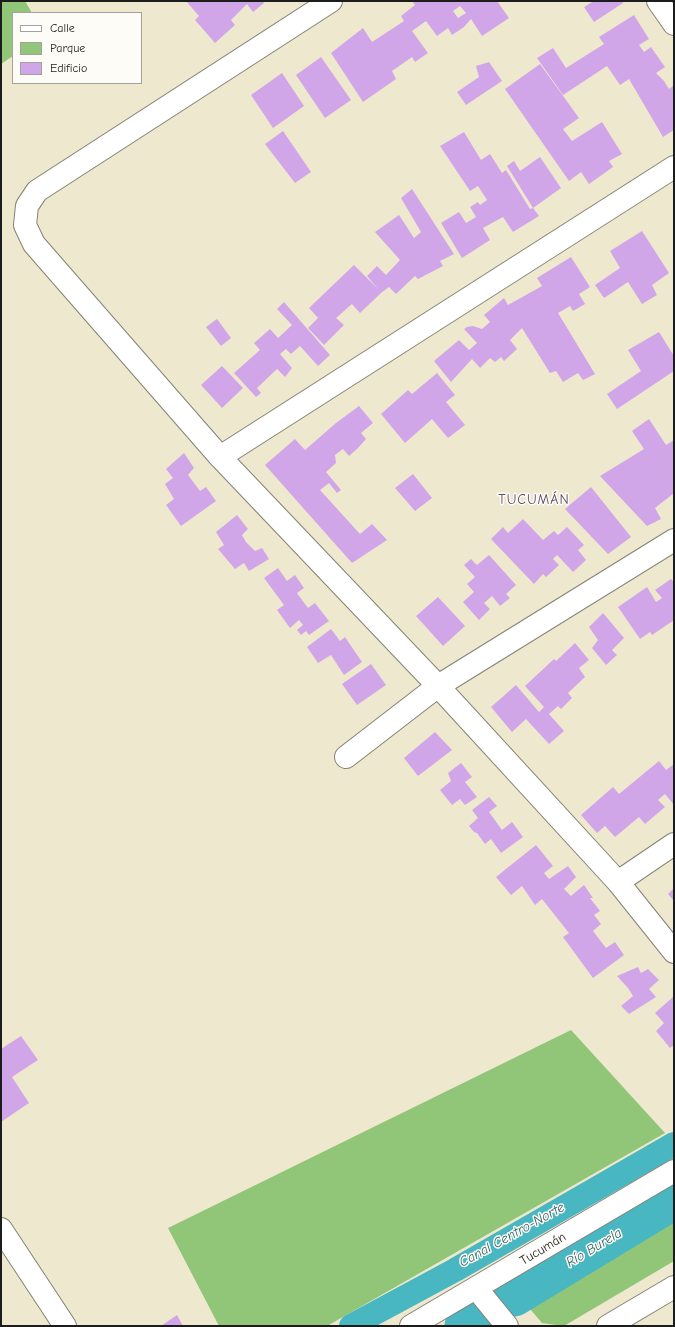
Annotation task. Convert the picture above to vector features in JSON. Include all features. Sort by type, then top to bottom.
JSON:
[{"type":"street","points":[[331,1],[37,191],[27,206],[26,225],[34,244],[220,457],[438,686],[618,882],[674,952]]},
{"type":"street","points":[[658,1],[674,24]]},
{"type":"street","points":[[220,457],[674,167]]},
{"type":"street","points":[[346,757],[438,686],[674,540]]},
{"type":"street","points":[[618,882],[674,844]]},
{"type":"street","name":"Tucumán","points":[[411,1326],[674,1171]]},
{"type":"street","points":[[1,1229],[65,1326]]},
{"type":"street","points":[[608,1326],[674,1287]]},
{"type":"street","points":[[476,1288],[507,1326]]},
{"type":"green space","points":[[1,1],[25,1],[31,12],[12,12],[12,57],[1,64]]},
{"type":"green space","points":[[571,1030],[665,1133],[327,1326],[219,1326],[168,1228]]},
{"type":"green space","points":[[674,1211],[674,1261],[564,1326],[542,1323],[525,1303]]},
{"type":"building","points":[[186,1],[263,1],[264,3],[253,12],[247,4],[231,20],[235,25],[215,43],[195,20],[199,16]]},
{"type":"building","points":[[412,1],[497,1],[509,18],[482,36],[471,19],[464,27],[452,35],[448,28],[437,36],[426,21],[412,31],[428,53],[415,62],[412,57],[392,71],[396,79],[363,102],[331,53],[363,28],[372,42],[404,21],[401,16],[415,5]],"holes":[[[460,6],[466,13],[458,18],[453,11]]]},
{"type":"building","points":[[590,1],[622,1],[623,3],[594,22],[584,7],[592,2]]},
{"type":"building","points":[[634,15],[649,39],[639,45],[644,52],[651,47],[665,67],[656,73],[669,89],[674,85],[674,130],[663,137],[629,79],[620,85],[607,66],[563,95],[537,58],[553,48],[566,68],[604,44],[599,37]]},
{"type":"building","points":[[321,57],[351,100],[325,118],[296,75]]},
{"type":"building","points":[[489,62],[502,81],[466,105],[457,92],[479,77],[476,66]]},
{"type":"building","points":[[540,64],[579,118],[563,129],[572,141],[602,122],[622,154],[609,161],[613,167],[589,184],[581,172],[569,181],[505,89]]},
{"type":"building","points":[[282,73],[304,106],[273,128],[251,95]]},
{"type":"building","points":[[283,131],[311,172],[295,183],[265,144]]},
{"type":"building","points":[[464,132],[481,160],[490,154],[502,173],[506,170],[530,209],[533,208],[539,216],[513,232],[503,217],[492,223],[483,228],[490,240],[462,258],[441,223],[459,212],[466,223],[476,217],[470,207],[478,202],[480,205],[487,200],[478,186],[470,191],[440,146]]},
{"type":"building","points":[[540,157],[561,188],[533,208],[507,166],[514,161],[520,171]]},
{"type":"building","points":[[412,189],[454,254],[440,261],[443,266],[418,279],[415,276],[396,294],[389,287],[360,313],[352,304],[336,318],[344,325],[324,345],[308,328],[318,318],[309,308],[354,265],[378,289],[367,276],[377,266],[386,275],[400,260],[375,232],[399,215],[414,238],[421,232],[401,198]]},
{"type":"building","points":[[642,231],[669,273],[652,285],[657,295],[642,304],[628,282],[604,298],[595,285],[620,268],[610,251]]},
{"type":"building","points":[[571,257],[590,287],[579,294],[585,304],[573,311],[570,306],[558,313],[595,374],[583,380],[578,373],[563,382],[556,371],[550,373],[522,328],[510,340],[517,349],[504,361],[501,357],[495,362],[490,358],[480,368],[472,359],[451,382],[434,361],[459,340],[469,350],[477,343],[464,329],[473,326],[482,329],[490,322],[484,315],[504,298],[508,305],[542,286],[537,278]]},
{"type":"building","points":[[284,302],[330,355],[318,366],[300,346],[291,354],[286,349],[280,354],[292,368],[285,377],[277,369],[257,388],[261,393],[256,397],[234,373],[260,350],[254,343],[270,329],[278,338],[292,325],[277,309]]},
{"type":"building","points":[[217,319],[231,338],[221,346],[206,327]]},
{"type":"building","points":[[659,332],[674,356],[674,371],[617,409],[607,394],[641,371],[628,350]]},
{"type":"building","points":[[222,366],[243,388],[222,408],[201,385]]},
{"type":"building","points":[[437,373],[455,395],[446,402],[465,425],[448,438],[432,419],[405,443],[381,414],[408,390],[412,394]]},
{"type":"building","points":[[359,406],[373,423],[361,433],[366,439],[349,456],[343,449],[335,455],[336,463],[326,472],[341,490],[337,493],[329,483],[320,490],[360,534],[372,524],[387,540],[352,563],[265,465],[295,439],[305,450],[336,423]]},
{"type":"building","points":[[649,419],[666,445],[674,440],[674,493],[655,508],[661,519],[647,526],[600,476],[644,449],[632,431]]},
{"type":"building","points":[[184,453],[194,468],[188,475],[200,491],[206,487],[216,501],[181,526],[166,505],[174,499],[165,484],[173,478],[166,469]]},
{"type":"building","points":[[413,474],[432,498],[415,511],[395,488]]},
{"type":"building","points":[[591,487],[631,537],[608,554],[565,509]]},
{"type":"building","points":[[237,515],[248,529],[242,535],[246,542],[255,551],[262,548],[269,559],[249,571],[244,563],[235,569],[218,549],[224,545],[216,532]]},
{"type":"building","points":[[523,519],[543,540],[554,531],[558,535],[567,527],[584,545],[578,550],[586,560],[573,572],[557,555],[553,559],[559,565],[546,577],[543,574],[534,584],[491,539],[503,527],[508,533]]},
{"type":"building","points":[[489,555],[516,585],[506,594],[510,598],[500,606],[492,596],[484,603],[490,609],[479,620],[463,602],[474,592],[467,584],[475,577],[464,565],[471,559],[477,565]]},
{"type":"building","points":[[278,568],[287,581],[295,575],[304,588],[297,593],[305,604],[308,608],[315,603],[329,621],[309,635],[306,631],[301,635],[297,630],[303,625],[299,620],[290,628],[277,610],[284,605],[264,578]]},
{"type":"building","points":[[671,579],[674,582],[674,620],[652,635],[650,632],[640,639],[618,607],[647,587],[656,602],[662,598],[655,590]]},
{"type":"building","points":[[438,597],[465,626],[443,646],[416,616]]},
{"type":"building","points":[[603,613],[624,638],[612,650],[617,655],[606,665],[592,648],[598,640],[589,627]]},
{"type":"building","points":[[331,629],[340,641],[345,637],[362,662],[344,675],[331,655],[318,663],[307,647]]},
{"type":"building","points":[[575,643],[589,660],[579,668],[585,677],[568,693],[572,698],[561,709],[558,706],[549,714],[564,731],[549,744],[526,719],[512,732],[491,707],[516,685],[539,712],[544,707],[525,686],[554,659],[556,661]]},
{"type":"building","points":[[371,664],[386,685],[357,705],[342,684]]},
{"type":"building","points":[[435,732],[452,750],[418,776],[404,758]]},
{"type":"building","points":[[659,761],[666,770],[674,764],[674,805],[665,794],[658,800],[665,807],[645,824],[639,817],[615,837],[605,826],[597,833],[581,815],[613,787],[619,794]]},
{"type":"building","points":[[461,763],[472,777],[465,782],[477,797],[465,805],[460,799],[452,805],[440,790],[451,781],[448,773]]},
{"type":"building","points":[[489,797],[497,806],[489,812],[502,830],[512,822],[523,837],[501,853],[491,839],[485,844],[477,833],[474,832],[469,826],[478,818],[472,810]]},
{"type":"building","points":[[536,845],[553,866],[544,873],[549,879],[568,866],[576,877],[564,889],[571,896],[584,885],[593,898],[590,898],[600,911],[594,915],[601,924],[593,931],[606,948],[615,942],[624,955],[593,978],[563,937],[569,933],[542,899],[535,905],[522,886],[511,895],[496,877]]},
{"type":"building","points":[[674,888],[674,901],[668,894]]},
{"type":"building","points":[[638,967],[641,973],[648,969],[659,980],[649,989],[656,997],[629,1014],[621,1006],[633,996],[617,976]]},
{"type":"building","points":[[673,997],[674,1045],[670,1048],[656,1031],[664,1023],[655,1013]]},
{"type":"building","points":[[21,1036],[38,1060],[12,1077],[29,1103],[1,1122],[1,1049]]},
{"type":"building","points":[[177,1315],[183,1326],[161,1326]]},
{"type":"waterway","name":"Canal Centro-Norte","points":[[351,1326],[455,1270],[674,1144]]},
{"type":"waterway","name":"Río Burela","points":[[514,1296],[674,1199]]},
{"type":"waterway","name":"Río Burela","points":[[465,1326],[477,1318]]},
{"type":"district","name":"TUCUMÁN","points":[[534,500]]}]
